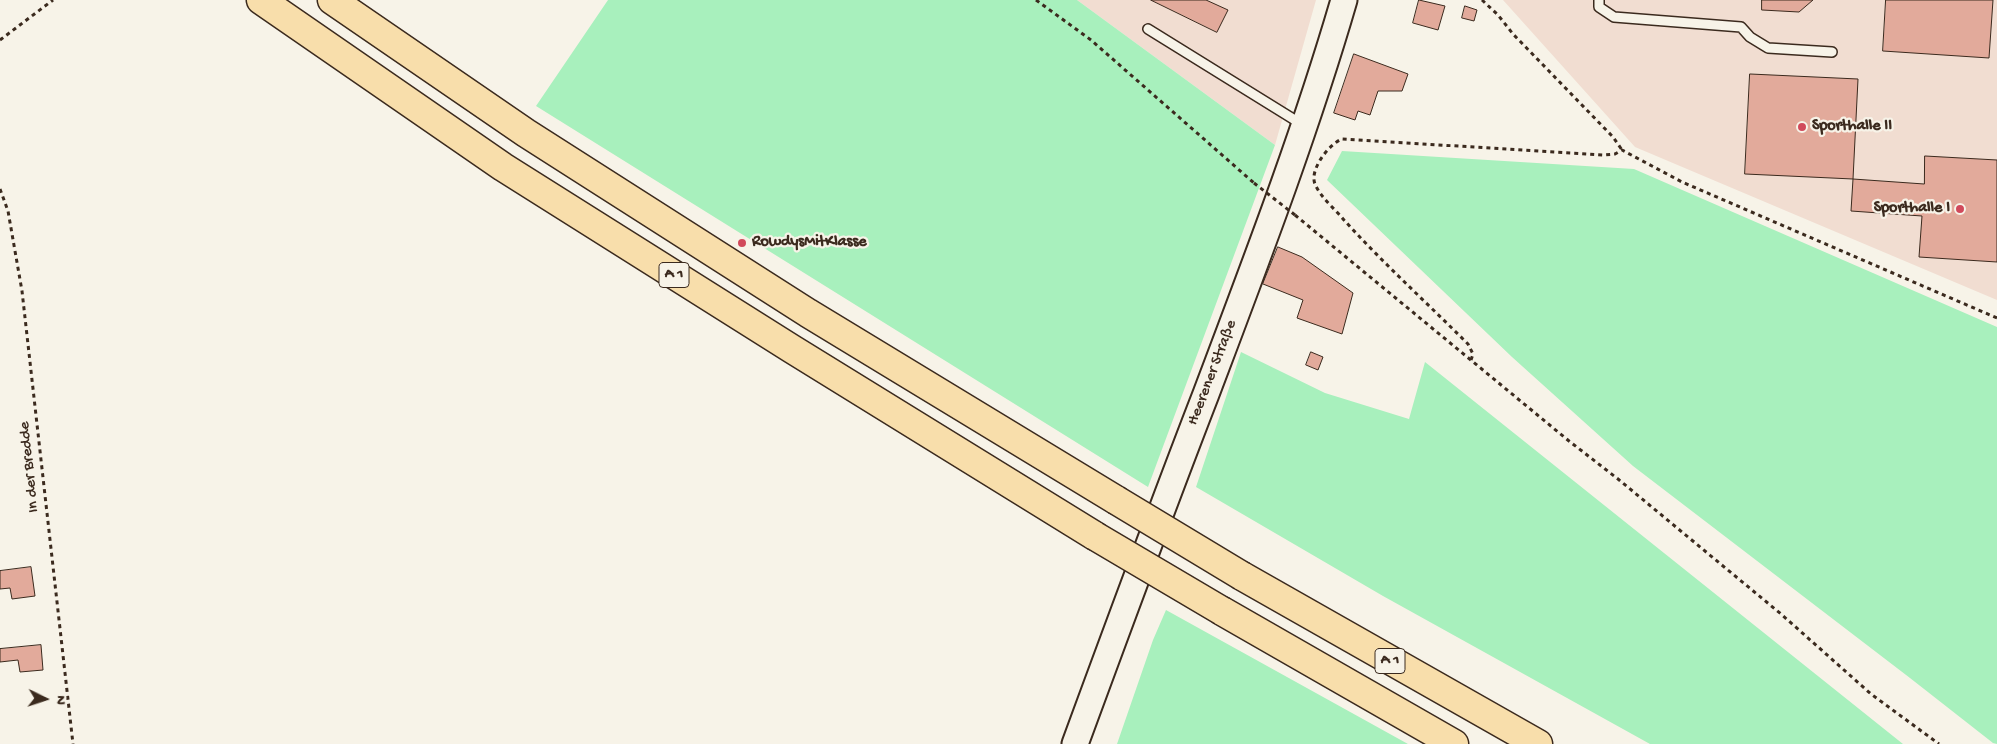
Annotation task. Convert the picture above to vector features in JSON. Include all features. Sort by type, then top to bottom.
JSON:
[{"type":"highway","name":"A 1","points":[[261,0],[503,167],[792,350],[1095,536],[1454,744]]},
{"type":"highway","name":"A 1","points":[[332,0],[526,134],[808,313],[1242,576],[1538,744]]},
{"type":"main road","name":"Heerener Straße","points":[[1075,744],[1261,248],[1331,46],[1344,0]]},
{"type":"lane","points":[[1599,0],[1599,7],[1614,17],[1741,27],[1750,38],[1768,48],[1832,52]]},
{"type":"lane","points":[[1148,29],[1304,125]]},
{"type":"path","points":[[0,40],[53,0]]},
{"type":"path","points":[[1036,0],[1091,40],[1254,183],[1618,479],[1780,614],[1871,694],[1939,744]]},
{"type":"path","points":[[1482,0],[1613,137],[1622,150],[1682,182],[1997,318]]},
{"type":"path","points":[[1471,360],[1472,354],[1468,344],[1366,242],[1320,192],[1314,183],[1314,174],[1328,148],[1335,141],[1342,139],[1604,155],[1615,154],[1622,150]]},
{"type":"path","name":"In der Bredde","points":[[0,189],[8,212],[22,290],[74,744]]},
{"type":"shaded area","points":[[1077,0],[1316,0],[1275,145]]},
{"type":"shaded area","points":[[1503,0],[1997,0],[1997,300],[1635,147]]},
{"type":"green space","points":[[608,0],[1077,0],[1275,145],[1148,487],[536,106]]},
{"type":"green space","points":[[1342,151],[1634,169],[1997,327],[1997,744],[1993,743],[1633,466],[1512,357],[1327,180]]},
{"type":"green space","points":[[1241,352],[1325,393],[1409,419],[1425,362],[1903,744],[1650,744],[1383,596],[1196,487]]},
{"type":"green space","points":[[1166,610],[1408,744],[1117,744],[1153,640]]},
{"type":"building","points":[[1151,0],[1206,0],[1228,10],[1217,32]]},
{"type":"building","points":[[1419,0],[1445,6],[1438,30],[1413,23]]},
{"type":"building","points":[[1762,0],[1813,0],[1799,12],[1762,10]]},
{"type":"building","points":[[1886,0],[1993,0],[1989,58],[1883,51]]},
{"type":"building","points":[[1465,6],[1477,10],[1474,21],[1462,18]]},
{"type":"building","points":[[1354,54],[1408,74],[1402,91],[1378,91],[1370,115],[1358,111],[1355,120],[1334,113]]},
{"type":"building","name":"Sporthalle II","points":[[1750,74],[1858,79],[1853,179],[1745,174]]},
{"type":"building","name":"Sporthalle I","points":[[1925,156],[1997,160],[1997,262],[1919,257],[1922,216],[1851,211],[1853,179],[1924,184]]},
{"type":"building","points":[[1278,247],[1302,257],[1353,293],[1342,334],[1297,318],[1303,300],[1263,284]]},
{"type":"building","points":[[1311,352],[1323,357],[1318,370],[1306,365]]},
{"type":"building","points":[[31,567],[35,596],[12,599],[10,588],[0,589],[0,571]]},
{"type":"building","points":[[41,645],[43,670],[20,672],[18,660],[0,662],[0,649]]},
{"type":"place","name":"Sporthalle II","points":[[1802,127]]},
{"type":"place","name":"Sporthalle I","points":[[1960,209]]},
{"type":"place","name":"RowdysMitKlasse","points":[[742,243]]}]
